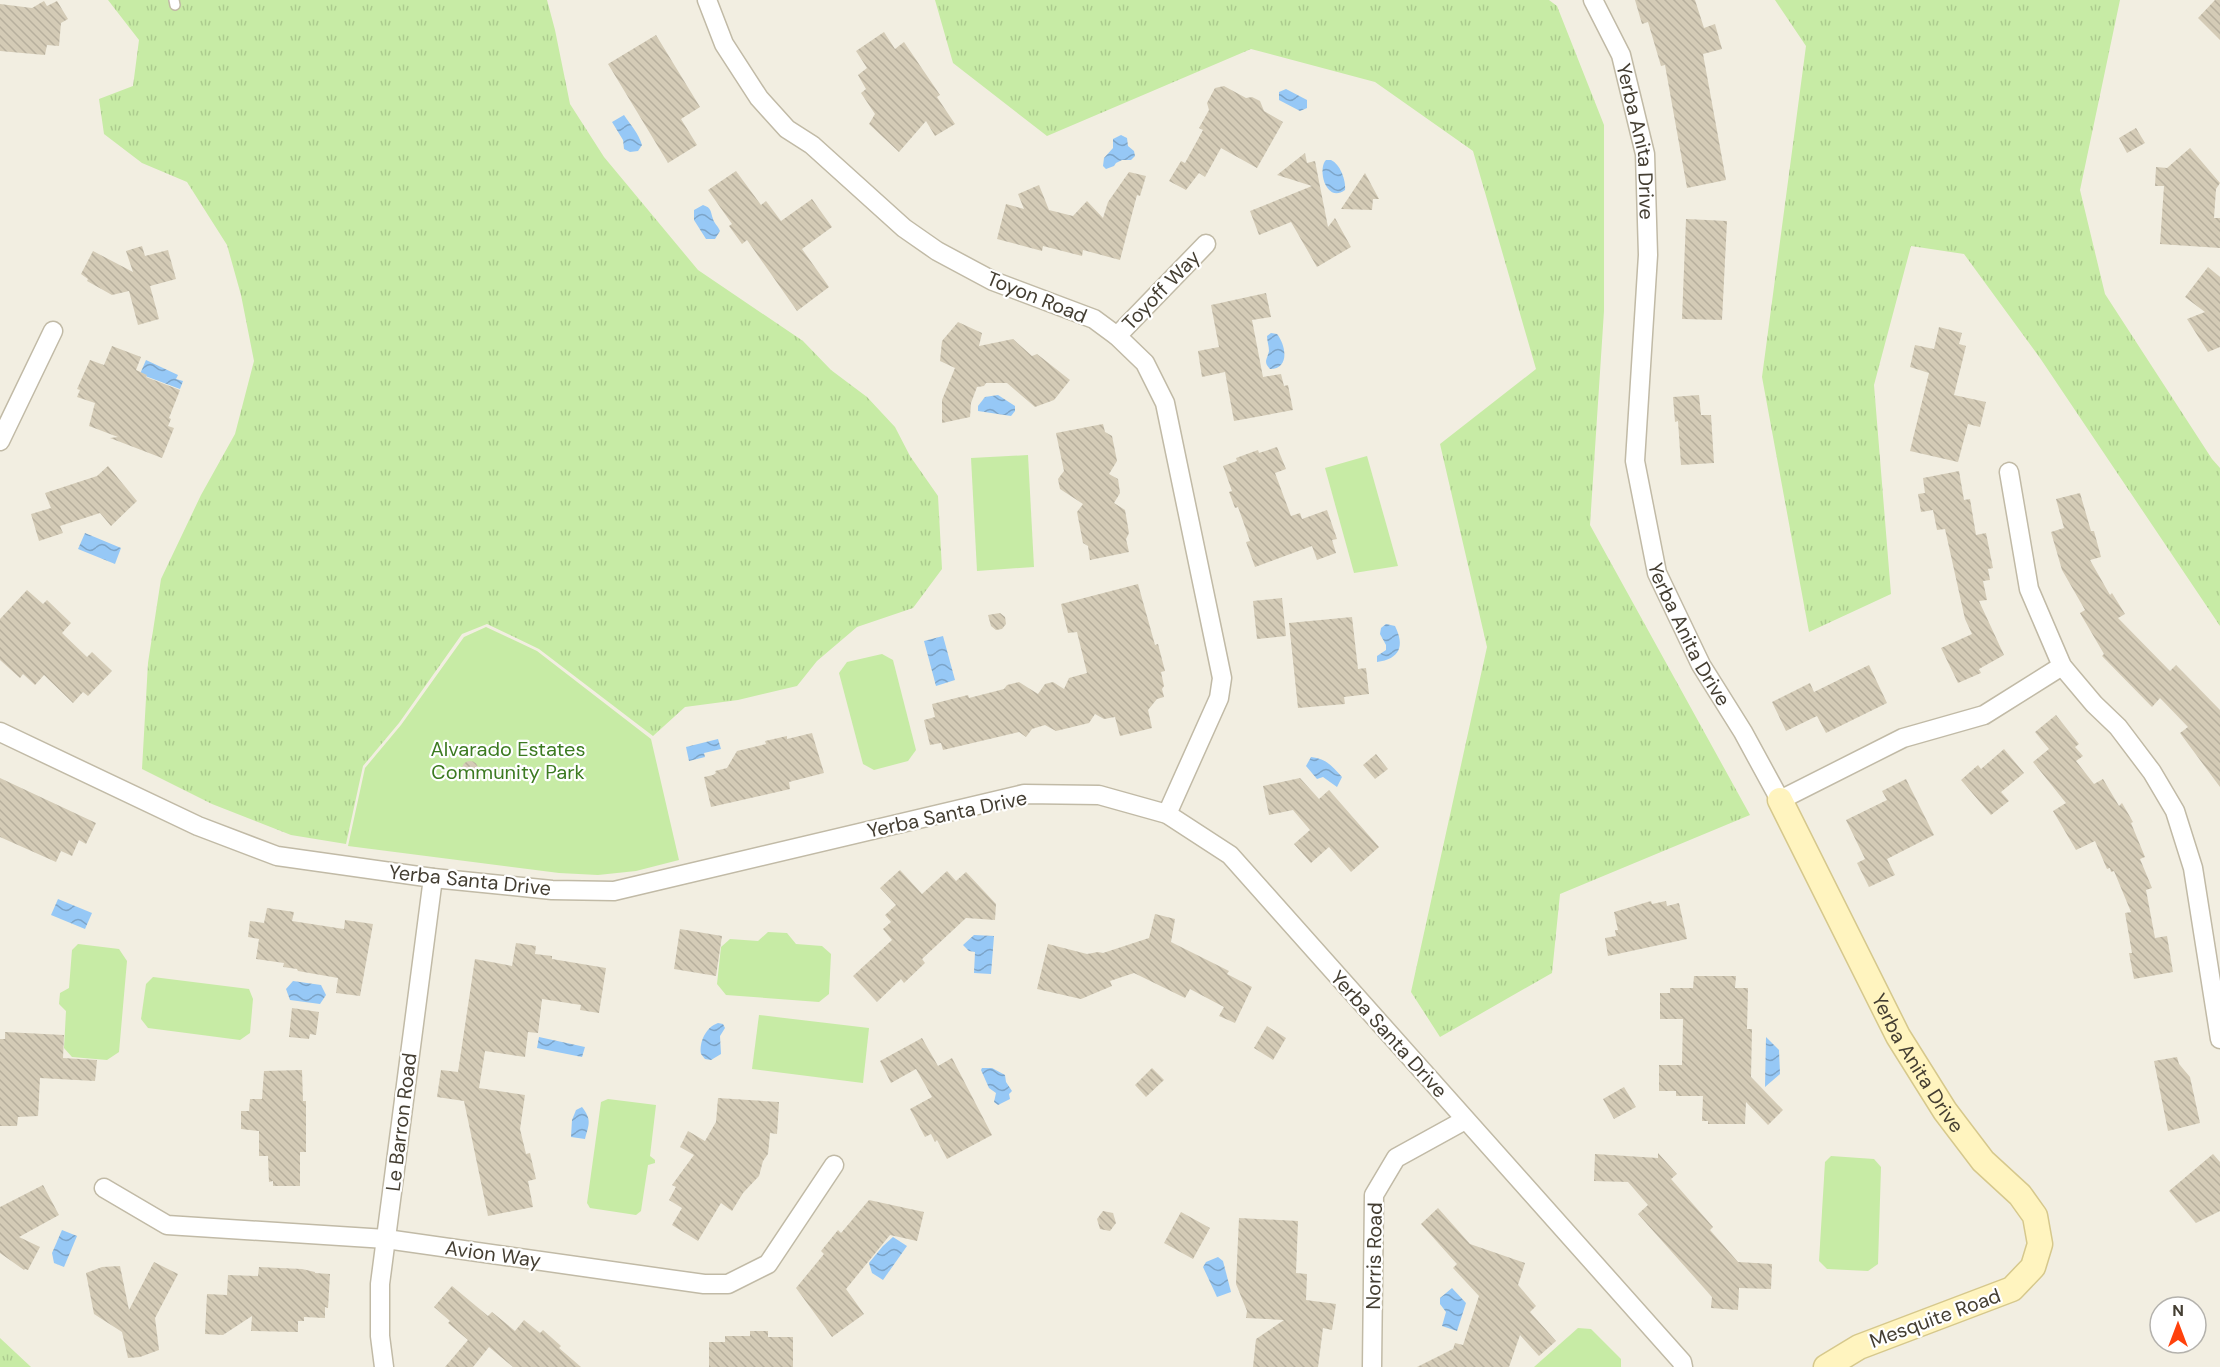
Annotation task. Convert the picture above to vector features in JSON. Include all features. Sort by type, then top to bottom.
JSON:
[{"type":"street","name":"Toyon Road","points":[[707,0],[724,44],[759,98],[787,129],[812,145],[904,228],[937,251],[993,281],[1094,319],[1145,363],[1165,403],[1222,678],[1219,698],[1167,814]]},
{"type":"street","name":"Yerba Anita Drive","points":[[1593,0],[1621,55],[1645,154],[1648,255],[1635,461],[1657,573],[1701,665],[1743,732],[1780,800],[1898,1036],[1945,1111],[1983,1161],[2020,1194]]},
{"type":"street","name":"Toyoff Way","points":[[1116,336],[1206,244]]},
{"type":"street","points":[[0,441],[53,331]]},
{"type":"street","points":[[2009,472],[2029,589],[2062,666],[2094,704],[2118,727],[2152,772],[2175,811],[2193,868],[2220,1039]]},
{"type":"street","points":[[1780,800],[1903,738],[1984,716],[2062,666]]},
{"type":"street","name":"Yerba Santa Drive","points":[[0,732],[198,826],[277,856],[433,878],[552,890],[614,891],[1024,794],[1099,795],[1167,814],[1230,855],[1682,1362],[1683,1367]]},
{"type":"street","name":"Le Barron Road","points":[[384,1367],[380,1336],[380,1284],[433,878]]},
{"type":"street","name":"Norris Road","points":[[1372,1367],[1374,1195],[1396,1158],[1465,1120]]},
{"type":"street","name":"Avion Way","points":[[104,1188],[167,1225],[386,1239],[704,1284],[728,1284],[768,1264],[834,1165]]},
{"type":"street","name":"Mesquite Road","points":[[1826,1367],[1859,1347],[2012,1289],[2033,1267],[2040,1244],[2035,1216],[2020,1194]]},
{"type":"green space","points":[[108,0],[547,0],[570,104],[604,157],[698,270],[803,341],[831,370],[867,397],[895,427],[910,456],[938,496],[942,569],[913,608],[857,627],[817,661],[797,686],[738,700],[685,707],[653,736],[539,649],[487,624],[462,634],[399,723],[363,766],[346,844],[291,835],[212,804],[142,769],[148,663],[161,579],[201,495],[235,434],[254,361],[241,295],[227,245],[187,182],[142,163],[104,134],[99,99],[133,86],[139,40]]},
{"type":"green space","points":[[935,0],[1549,0],[1557,6],[1604,125],[1604,311],[1590,525],[1750,815],[1560,894],[1552,973],[1440,1037],[1411,992],[1487,647],[1440,444],[1536,369],[1473,151],[1375,82],[1251,49],[1047,136],[953,63]]},
{"type":"green space","points":[[1775,0],[2120,0],[2080,190],[2105,294],[2220,468],[2220,626],[2040,358],[1964,254],[1911,246],[1874,385],[1891,594],[1809,632],[1762,377],[1806,46]]},
{"type":"green space","points":[[1028,455],[1034,567],[977,571],[971,458]]},
{"type":"green space","points":[[1367,456],[1398,566],[1354,573],[1325,468]]},
{"type":"green space","name":"Alvarado Estates Community Park","points":[[486,627],[537,651],[651,739],[679,860],[636,871],[598,875],[559,873],[348,846],[365,768],[401,725],[464,637]]},
{"type":"green space","points":[[882,654],[893,660],[916,750],[908,761],[874,770],[863,764],[839,673],[847,662]]},
{"type":"green space","points":[[768,932],[787,933],[796,944],[822,946],[831,954],[829,994],[819,1002],[726,995],[717,984],[721,947],[730,939],[758,941]]},
{"type":"green space","points":[[78,944],[119,949],[127,961],[119,1052],[107,1060],[72,1057],[64,1048],[66,1011],[59,1004],[60,993],[69,988],[72,950]]},
{"type":"green space","points":[[153,977],[249,989],[253,999],[250,1033],[240,1040],[148,1028],[141,1019],[146,984]]},
{"type":"green space","points":[[759,1015],[869,1028],[863,1083],[752,1069]]},
{"type":"green space","points":[[608,1099],[656,1105],[650,1156],[655,1163],[648,1165],[641,1211],[636,1215],[590,1208],[587,1203],[601,1102]]},
{"type":"green space","points":[[1831,1156],[1874,1159],[1881,1167],[1878,1264],[1868,1271],[1827,1269],[1819,1261],[1825,1162]]},
{"type":"green space","points":[[1578,1328],[1591,1329],[1621,1359],[1621,1367],[1534,1367]]},
{"type":"green space","points":[[0,1338],[31,1367],[0,1367]]},
{"type":"water","points":[[1286,89],[1307,100],[1307,108],[1300,111],[1279,100],[1279,92]]},
{"type":"water","points":[[624,115],[641,141],[642,145],[638,151],[630,152],[624,149],[623,140],[612,122]]},
{"type":"water","points":[[1121,135],[1127,138],[1128,146],[1134,151],[1135,156],[1131,160],[1122,160],[1106,169],[1103,166],[1104,158],[1113,148],[1113,139]]},
{"type":"water","points":[[1326,160],[1331,160],[1340,169],[1344,182],[1345,190],[1338,193],[1328,189],[1323,177],[1323,164]]},
{"type":"water","points":[[703,205],[709,209],[720,231],[715,239],[706,239],[694,220],[694,210]]},
{"type":"water","points":[[1271,333],[1277,334],[1283,344],[1284,356],[1281,365],[1270,369],[1266,361],[1269,351],[1267,336]]},
{"type":"water","points":[[146,360],[178,375],[176,379],[183,381],[180,389],[140,374]]},
{"type":"water","points":[[998,395],[1015,406],[1015,411],[1011,416],[978,411],[978,406],[985,397]]},
{"type":"water","points":[[85,533],[121,548],[115,564],[78,549]]},
{"type":"water","points":[[1386,624],[1395,626],[1400,645],[1391,658],[1377,662],[1377,656],[1386,650],[1380,634],[1381,628]]},
{"type":"water","points":[[943,636],[955,680],[936,686],[924,641]]},
{"type":"water","points":[[718,739],[721,749],[704,753],[705,757],[689,761],[686,747]]},
{"type":"water","points":[[1311,757],[1325,761],[1342,777],[1337,787],[1323,777],[1317,779],[1306,766]]},
{"type":"water","points":[[58,899],[92,913],[85,929],[51,915]]},
{"type":"water","points":[[974,935],[994,936],[991,974],[974,973],[975,952],[969,951],[963,945]]},
{"type":"water","points":[[293,981],[321,985],[326,995],[320,1004],[290,1000],[286,989]]},
{"type":"water","points":[[718,1023],[723,1024],[725,1028],[720,1036],[721,1054],[711,1060],[705,1059],[701,1054],[702,1040],[707,1031]]},
{"type":"water","points":[[539,1037],[585,1047],[582,1057],[537,1048]]},
{"type":"water","points":[[1766,1037],[1779,1050],[1780,1074],[1765,1087]]},
{"type":"water","points":[[982,1068],[992,1068],[1005,1075],[1006,1082],[1012,1091],[1009,1094],[1010,1099],[998,1105],[994,1102],[996,1093],[989,1088]]},
{"type":"water","points":[[582,1107],[589,1122],[585,1139],[571,1137],[572,1120],[576,1110]]},
{"type":"water","points":[[62,1230],[77,1236],[64,1267],[54,1263],[52,1253]]},
{"type":"water","points":[[893,1237],[907,1246],[883,1280],[872,1273],[869,1263]]},
{"type":"water","points":[[1218,1257],[1223,1261],[1231,1292],[1217,1297],[1203,1267],[1206,1262]]},
{"type":"water","points":[[1452,1288],[1466,1303],[1457,1331],[1442,1326],[1446,1312],[1440,1304],[1440,1298]]},
{"type":"building","points":[[1635,0],[1695,0],[1704,28],[1715,24],[1722,49],[1703,54],[1726,180],[1687,188],[1665,65],[1661,66],[1648,22],[1642,24]]},
{"type":"building","points":[[2215,0],[2220,0],[2220,40],[2198,18]]},
{"type":"building","points":[[44,1],[47,6],[57,1],[68,19],[61,23],[59,46],[47,45],[45,55],[0,51],[0,4],[32,8]]},
{"type":"building","points":[[884,32],[895,49],[904,42],[940,95],[937,97],[955,124],[935,136],[926,121],[899,152],[869,124],[875,114],[861,93],[866,89],[858,75],[867,68],[856,51]]},
{"type":"building","points":[[656,35],[700,107],[681,119],[697,145],[668,163],[608,64]]},
{"type":"building","points":[[1224,86],[1246,98],[1252,97],[1260,101],[1264,111],[1283,122],[1257,168],[1221,148],[1205,177],[1199,173],[1186,190],[1169,181],[1181,161],[1185,163],[1203,130],[1199,128],[1209,110],[1207,103],[1215,88]]},
{"type":"building","points":[[2136,128],[2145,143],[2127,153],[2119,138]]},
{"type":"building","points":[[2190,148],[2220,183],[2216,189],[2214,218],[2220,218],[2220,248],[2160,244],[2164,186],[2155,186],[2156,167],[2167,168]]},
{"type":"building","points":[[1305,153],[1307,163],[1315,161],[1328,227],[1335,218],[1351,247],[1317,267],[1291,222],[1259,235],[1250,211],[1312,186],[1277,175]]},
{"type":"building","points":[[736,171],[761,205],[766,201],[781,221],[812,199],[832,227],[802,249],[829,287],[797,311],[747,240],[742,244],[729,226],[732,224],[708,190]]},
{"type":"building","points":[[1129,172],[1146,176],[1140,196],[1137,195],[1120,260],[1083,250],[1082,256],[1043,246],[1042,251],[997,239],[1006,204],[1024,209],[1018,194],[1039,185],[1049,210],[1073,216],[1087,201],[1103,218],[1108,202]]},
{"type":"building","points":[[1365,173],[1379,199],[1373,199],[1372,210],[1341,209]]},
{"type":"building","points":[[1686,219],[1727,221],[1722,320],[1682,319]]},
{"type":"building","points":[[142,246],[145,256],[168,250],[176,279],[150,286],[159,319],[138,325],[129,291],[112,295],[87,281],[88,279],[81,274],[93,251],[133,272],[126,251]]},
{"type":"building","points":[[2208,267],[2220,277],[2220,347],[2208,352],[2187,319],[2205,312],[2185,297]]},
{"type":"building","points":[[1266,293],[1271,317],[1252,320],[1263,377],[1281,374],[1284,386],[1288,385],[1293,410],[1234,421],[1225,372],[1202,377],[1198,351],[1219,347],[1211,305]]},
{"type":"building","points":[[958,322],[982,333],[979,346],[1013,339],[1032,356],[1037,354],[1070,380],[1054,400],[1035,407],[1007,383],[986,383],[984,386],[977,387],[971,403],[970,417],[942,423],[942,400],[955,368],[940,361],[942,341]]},
{"type":"building","points":[[1939,327],[1962,333],[1959,344],[1966,346],[1954,395],[1986,402],[1980,427],[1968,424],[1958,462],[1910,451],[1929,373],[1910,367],[1915,345],[1934,349]]},
{"type":"building","points":[[112,346],[141,357],[136,370],[147,375],[146,377],[180,390],[169,418],[171,419],[168,426],[174,428],[162,458],[110,438],[118,437],[89,426],[95,403],[77,397],[80,390],[77,389],[90,360],[104,365]]},
{"type":"building","points":[[1699,395],[1701,415],[1711,415],[1714,463],[1681,465],[1678,421],[1675,422],[1673,397]]},
{"type":"building","points":[[1103,424],[1105,432],[1112,436],[1117,461],[1109,474],[1118,479],[1120,493],[1114,503],[1125,510],[1129,533],[1126,539],[1129,552],[1090,560],[1088,546],[1083,543],[1077,512],[1083,504],[1060,489],[1058,479],[1064,471],[1056,433]]},
{"type":"building","points":[[1277,447],[1286,469],[1275,473],[1291,516],[1300,513],[1302,519],[1327,510],[1337,539],[1332,540],[1336,553],[1317,560],[1312,546],[1255,567],[1246,542],[1250,541],[1238,507],[1235,508],[1229,492],[1232,491],[1223,466],[1237,461],[1236,458],[1258,450],[1259,453]]},
{"type":"building","points":[[108,466],[137,501],[111,526],[100,513],[60,526],[63,533],[39,541],[31,514],[51,508],[45,493],[97,476]]},
{"type":"building","points":[[1959,471],[1964,500],[1970,499],[1976,535],[1986,533],[1993,568],[1988,569],[1990,580],[1983,581],[1987,600],[1979,601],[2004,655],[1979,669],[1981,673],[1958,683],[1941,648],[1972,634],[1965,619],[1945,529],[1937,530],[1933,510],[1921,512],[1918,494],[1925,493],[1923,478]]},
{"type":"building","points":[[2080,493],[2101,557],[2090,560],[2110,595],[2112,593],[2125,614],[2118,618],[2170,671],[2176,665],[2220,710],[2220,787],[2180,733],[2188,727],[2160,698],[2152,707],[2102,656],[2104,654],[2080,613],[2085,610],[2062,570],[2051,532],[2064,528],[2056,499]]},
{"type":"building","points":[[1138,584],[1155,645],[1158,644],[1165,671],[1161,672],[1164,697],[1157,699],[1148,710],[1152,728],[1120,736],[1115,717],[1104,719],[1095,714],[1089,723],[1056,731],[1045,725],[1032,729],[1026,737],[1019,732],[943,750],[941,743],[930,745],[924,720],[935,717],[932,704],[968,695],[969,698],[1004,689],[1007,685],[1019,682],[1038,694],[1045,684],[1053,682],[1064,689],[1069,678],[1087,673],[1077,632],[1068,633],[1061,604]]},
{"type":"building","points":[[27,590],[43,604],[47,600],[71,623],[62,633],[87,657],[92,652],[112,671],[88,696],[83,692],[73,703],[44,675],[35,685],[23,674],[20,678],[0,660],[0,619]]},
{"type":"building","points":[[1282,598],[1286,636],[1257,639],[1253,601]]},
{"type":"building","points":[[1000,613],[1005,617],[1006,624],[1002,629],[996,630],[991,626],[988,615]]},
{"type":"building","points":[[1352,617],[1358,669],[1366,668],[1369,694],[1344,697],[1345,704],[1298,708],[1289,623]]},
{"type":"building","points":[[1869,665],[1887,703],[1826,733],[1817,716],[1786,731],[1772,702],[1810,683],[1814,692]]},
{"type":"building","points":[[2056,715],[2079,744],[2075,747],[2083,756],[2076,761],[2094,784],[2103,779],[2119,806],[2122,803],[2133,822],[2131,823],[2145,857],[2140,859],[2152,888],[2146,890],[2155,938],[2167,936],[2173,972],[2134,979],[2125,913],[2131,912],[2114,871],[2107,869],[2095,841],[2076,850],[2053,811],[2066,803],[2033,762],[2049,749],[2035,732]]},
{"type":"building","points":[[812,733],[824,773],[789,782],[790,789],[711,807],[704,777],[727,768],[737,751],[766,744],[765,741]]},
{"type":"building","points":[[2004,749],[2024,773],[2001,792],[2009,801],[1991,815],[1961,780],[1978,765],[1981,769]]},
{"type":"building","points":[[1376,754],[1388,769],[1375,779],[1363,765]]},
{"type":"building","points":[[467,761],[473,761],[478,769],[476,775],[467,777],[462,772],[462,766]]},
{"type":"building","points":[[0,778],[96,823],[86,844],[79,840],[72,856],[61,851],[56,862],[0,837]]},
{"type":"building","points":[[1300,778],[1319,799],[1329,790],[1379,847],[1351,872],[1329,847],[1311,863],[1294,844],[1310,830],[1293,810],[1269,815],[1263,786]]},
{"type":"building","points":[[1906,779],[1934,835],[1887,859],[1895,875],[1869,887],[1857,863],[1865,859],[1846,820],[1887,800],[1882,791]]},
{"type":"building","points":[[900,870],[922,894],[947,871],[956,881],[966,872],[996,904],[995,920],[966,918],[922,959],[925,963],[904,983],[901,979],[877,1002],[853,976],[892,940],[883,929],[891,922],[885,915],[896,905],[880,888]]},
{"type":"building","points":[[1651,901],[1652,904],[1666,901],[1667,906],[1679,903],[1687,939],[1608,956],[1605,938],[1616,936],[1615,930],[1618,930],[1614,912]]},
{"type":"building","points":[[267,908],[294,912],[292,921],[344,929],[345,920],[373,924],[360,996],[336,993],[338,978],[283,967],[284,963],[256,959],[259,939],[248,937],[250,921],[264,923]]},
{"type":"building","points":[[1155,914],[1175,919],[1171,942],[1229,971],[1227,974],[1252,987],[1235,1023],[1219,1016],[1224,1007],[1190,989],[1185,998],[1134,973],[1110,981],[1112,986],[1081,999],[1037,989],[1048,944],[1087,954],[1103,953],[1149,938]]},
{"type":"building","points":[[680,929],[722,936],[716,976],[674,969]]},
{"type":"building","points":[[516,943],[536,946],[535,954],[552,956],[552,959],[606,968],[599,1013],[580,1010],[581,1005],[542,999],[538,1033],[528,1032],[525,1057],[485,1051],[479,1088],[525,1095],[520,1129],[526,1154],[530,1153],[536,1179],[528,1181],[533,1207],[488,1216],[464,1101],[437,1097],[441,1070],[458,1072],[475,959],[512,966]]},
{"type":"building","points":[[1694,976],[1736,976],[1735,988],[1748,988],[1747,1029],[1752,1029],[1751,1077],[1783,1110],[1768,1125],[1746,1102],[1745,1124],[1708,1124],[1708,1121],[1702,1121],[1703,1096],[1676,1096],[1676,1091],[1659,1091],[1659,1065],[1682,1065],[1683,1019],[1660,1019],[1660,993],[1670,993],[1670,988],[1693,988]]},
{"type":"building","points":[[292,1008],[319,1012],[316,1035],[310,1034],[309,1039],[289,1037]]},
{"type":"building","points":[[1267,1026],[1286,1038],[1273,1060],[1254,1048]]},
{"type":"building","points":[[5,1032],[64,1035],[63,1058],[97,1060],[95,1081],[40,1078],[38,1116],[18,1117],[17,1126],[0,1126],[0,1039],[5,1039]]},
{"type":"building","points":[[922,1038],[938,1066],[952,1058],[992,1135],[947,1159],[937,1140],[935,1142],[931,1134],[925,1137],[910,1109],[932,1097],[916,1069],[891,1083],[880,1061]]},
{"type":"building","points":[[2177,1057],[2179,1064],[2190,1077],[2200,1123],[2168,1131],[2154,1061]]},
{"type":"building","points":[[1152,1068],[1164,1080],[1146,1097],[1135,1085]]},
{"type":"building","points":[[302,1070],[303,1101],[306,1101],[306,1152],[300,1152],[300,1186],[273,1186],[273,1181],[269,1182],[268,1156],[259,1156],[259,1131],[241,1129],[241,1111],[249,1111],[250,1099],[262,1099],[264,1071]]},
{"type":"building","points":[[1624,1087],[1636,1107],[1614,1119],[1603,1099]]},
{"type":"building","points":[[718,1098],[779,1102],[777,1134],[770,1133],[768,1154],[763,1161],[759,1176],[743,1193],[732,1211],[721,1203],[698,1241],[672,1225],[682,1208],[669,1200],[676,1187],[672,1185],[694,1155],[680,1147],[688,1131],[705,1141],[716,1122]]},
{"type":"building","points":[[1658,1153],[1677,1174],[1671,1179],[1713,1227],[1710,1230],[1738,1262],[1772,1264],[1771,1289],[1739,1288],[1738,1310],[1711,1308],[1712,1297],[1638,1214],[1648,1205],[1628,1182],[1594,1181],[1595,1154],[1658,1158]]},
{"type":"building","points":[[2213,1154],[2220,1162],[2220,1211],[2196,1223],[2169,1191]]},
{"type":"building","points":[[43,1185],[59,1215],[19,1237],[40,1247],[28,1270],[24,1270],[0,1253],[0,1207]]},
{"type":"building","points":[[869,1200],[924,1212],[917,1241],[890,1235],[846,1289],[864,1314],[832,1337],[796,1288],[824,1254],[821,1251],[838,1230],[841,1233]]},
{"type":"building","points":[[1438,1208],[1470,1244],[1525,1263],[1518,1285],[1536,1306],[1530,1312],[1556,1341],[1539,1356],[1520,1335],[1509,1367],[1417,1367],[1453,1349],[1455,1343],[1463,1345],[1479,1296],[1453,1268],[1457,1264],[1421,1224]]},
{"type":"building","points":[[1103,1211],[1113,1213],[1116,1223],[1110,1231],[1100,1229],[1097,1219]]},
{"type":"building","points":[[1181,1212],[1210,1228],[1193,1259],[1164,1243]]},
{"type":"building","points":[[1239,1218],[1298,1221],[1296,1273],[1307,1274],[1306,1300],[1336,1304],[1332,1330],[1323,1328],[1318,1367],[1253,1367],[1256,1339],[1284,1320],[1246,1318],[1247,1311],[1236,1284]]},
{"type":"building","points":[[154,1262],[178,1274],[155,1318],[159,1350],[140,1357],[128,1358],[122,1332],[94,1314],[86,1273],[102,1267],[120,1266],[129,1310]]},
{"type":"building","points":[[259,1267],[302,1269],[330,1274],[328,1308],[325,1307],[325,1318],[304,1317],[304,1321],[298,1321],[298,1332],[251,1331],[252,1316],[223,1335],[205,1334],[207,1294],[227,1295],[228,1275],[258,1276]]},
{"type":"building","points":[[452,1286],[488,1316],[492,1312],[515,1331],[524,1320],[540,1333],[543,1330],[581,1367],[513,1367],[489,1347],[473,1367],[445,1367],[468,1340],[434,1307]]},
{"type":"building","points":[[750,1331],[768,1331],[768,1337],[793,1337],[793,1367],[709,1367],[709,1342],[725,1342],[725,1336],[750,1336]]}]
